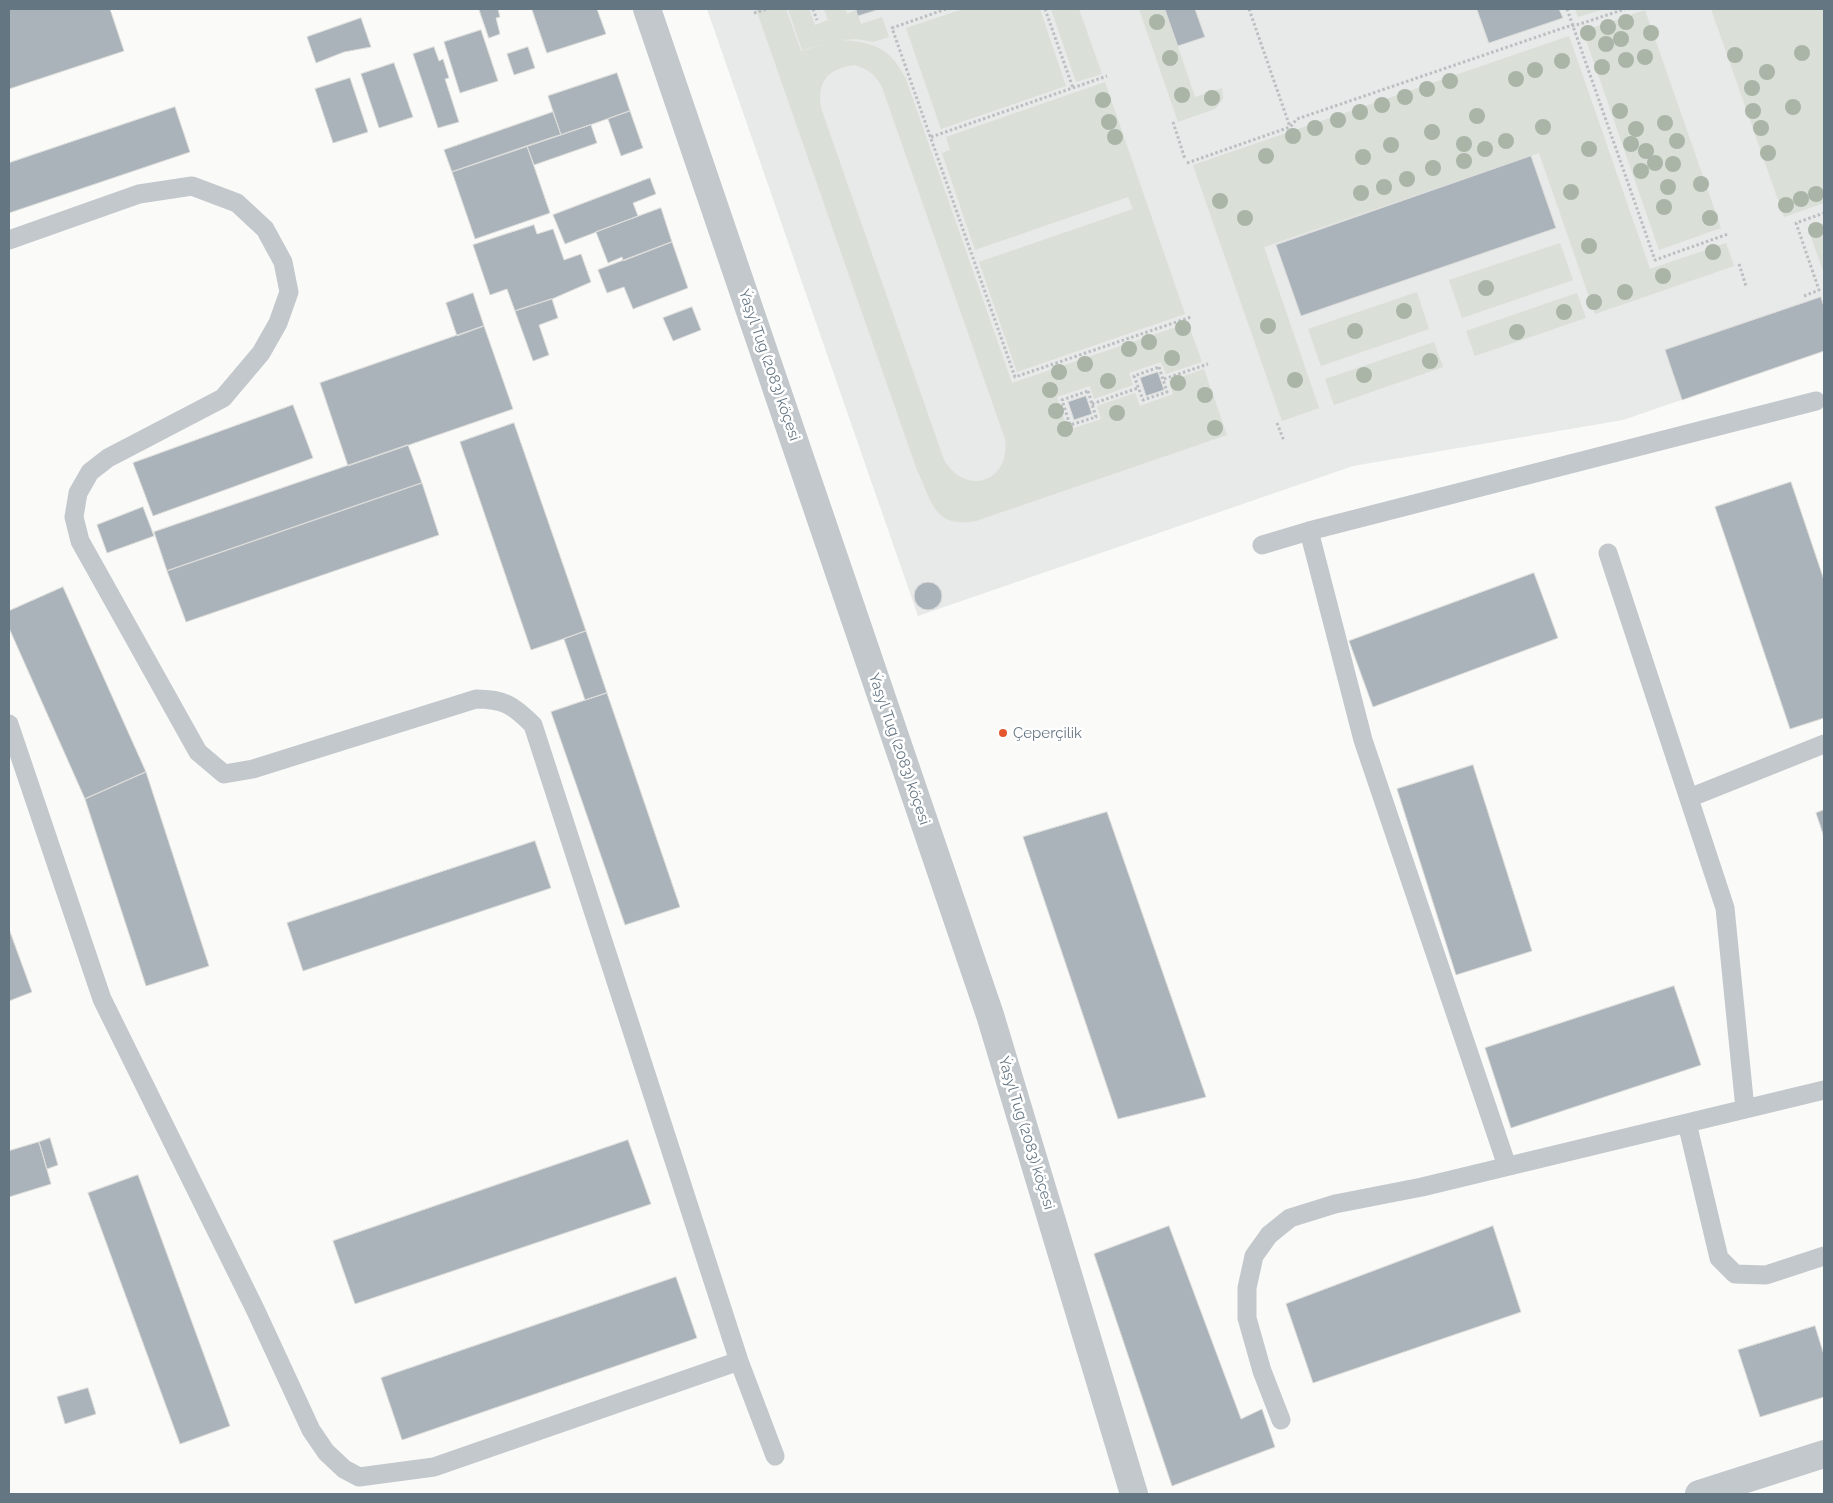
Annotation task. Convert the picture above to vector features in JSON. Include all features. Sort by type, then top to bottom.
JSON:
[{"type":"street","name":"Ýaşyl Tug (2083) köçesi","points":[[647,9],[990,1015],[1134,1494]]},
{"type":"street","points":[[1699,1494],[1824,1454]]},
{"type":"lane","points":[[9,240],[138,194],[192,186],[238,203],[265,229],[283,262],[289,292],[278,323],[261,353],[223,398],[108,458],[90,472],[78,493],[74,516],[80,541],[198,752],[224,774],[253,770],[476,699],[493,699],[516,708],[533,725],[739,1361],[776,1456]]},
{"type":"lane","points":[[1262,545],[1309,531],[1816,401]]},
{"type":"lane","points":[[1309,531],[1363,740],[1507,1166]]},
{"type":"lane","points":[[1608,553],[1725,908],[1746,1109]]},
{"type":"lane","points":[[9,724],[102,999],[255,1309],[311,1430],[326,1452],[344,1469],[359,1477],[434,1467],[739,1361]]},
{"type":"lane","points":[[1689,798],[1824,744]]},
{"type":"lane","points":[[1282,1420],[1262,1370],[1247,1318],[1247,1288],[1254,1256],[1269,1235],[1290,1218],[1334,1204],[1422,1187],[1824,1090]]},
{"type":"lane","points":[[1687,1123],[1719,1258],[1735,1274],[1766,1275],[1824,1256]]},
{"type":"path","points":[[754,13],[767,9]]},
{"type":"path","points":[[813,9],[817,20]]},
{"type":"path","points":[[925,9],[927,15]]},
{"type":"path","points":[[946,9],[892,28],[1015,377],[1191,317]]},
{"type":"path","points":[[1045,9],[1073,88]]},
{"type":"path","points":[[1249,9],[1290,127]]},
{"type":"path","points":[[1568,9],[1655,260],[1728,234]]},
{"type":"path","points":[[1173,122],[1186,161],[1290,127],[1297,119],[1566,27],[1625,9]]},
{"type":"path","points":[[931,137],[1107,76]]},
{"type":"path","points":[[1804,296],[1819,290],[1796,222],[1824,213]]},
{"type":"path","points":[[1739,264],[1746,286]]},
{"type":"path","points":[[1163,379],[1208,364]]},
{"type":"path","points":[[1159,367],[1163,379],[1167,392],[1142,400],[1134,376],[1159,367]]},
{"type":"path","points":[[1092,404],[1138,388]]},
{"type":"path","points":[[1088,391],[1092,404],[1096,416],[1070,425],[1062,400],[1088,391]]},
{"type":"path","points":[[1278,423],[1284,441]]},
{"type":"shaded area","points":[[707,9],[1824,9],[1824,351],[1623,420],[1353,466],[918,616]]},
{"type":"shaded area","points":[[756,9],[786,9],[801,51],[832,42],[802,50],[788,9],[809,9],[815,25],[828,20],[824,9],[845,9],[847,14],[856,10],[861,24],[882,17],[889,37],[873,42],[856,39],[841,40],[873,45],[881,49],[894,61],[906,79],[1012,383],[1188,323],[1202,362],[1166,374],[1161,362],[1129,373],[1133,385],[1094,399],[1090,386],[1057,397],[1068,430],[1101,419],[1097,406],[1135,393],[1140,406],[1173,394],[1169,381],[1204,369],[1227,435],[976,521],[951,521],[942,516],[931,501],[917,470]],"holes":[[[854,65],[874,75],[882,87],[1005,439],[1005,454],[1001,466],[985,480],[975,481],[964,478],[953,471],[944,460],[821,108],[821,91],[826,78],[845,67]]]},
{"type":"shaded area","points":[[963,9],[1040,9],[1066,86],[941,129],[906,28]]},
{"type":"shaded area","points":[[1051,9],[1079,9],[1102,74],[1076,82]]},
{"type":"shaded area","points":[[1139,9],[1165,9],[1195,97],[1222,88],[1223,99],[1215,109],[1178,122]]},
{"type":"shaded area","points":[[1575,9],[1604,9],[1578,17]]},
{"type":"shaded area","points":[[1711,9],[1824,9],[1824,203],[1784,217]]},
{"type":"shaded area","points":[[1645,10],[1721,228],[1659,250],[1583,31]]},
{"type":"shaded area","points":[[1569,36],[1650,269],[1726,243],[1734,266],[1595,314],[1539,153],[1264,247],[1319,408],[1282,421],[1193,165]]},
{"type":"shaded area","points":[[1105,82],[1185,314],[1017,372],[979,262],[1133,209],[1128,197],[975,250],[942,153],[950,150],[946,137]]},
{"type":"shaded area","points":[[1824,223],[1824,232],[1816,235],[1824,233],[1824,256],[1821,248],[1824,258],[1824,274],[1808,228]]},
{"type":"shaded area","points":[[1560,243],[1573,280],[1462,318],[1449,280]]},
{"type":"shaded area","points":[[1417,292],[1429,329],[1321,366],[1308,329]]},
{"type":"shaded area","points":[[1577,293],[1586,318],[1475,356],[1466,331]]},
{"type":"shaded area","points":[[1434,342],[1443,367],[1334,405],[1325,379]]},
{"type":"building","points":[[9,9],[110,9],[124,51],[9,89]]},
{"type":"building","points":[[479,9],[498,9],[500,17],[496,18],[500,34],[489,38]]},
{"type":"building","points":[[532,9],[597,9],[606,34],[547,53]]},
{"type":"building","points":[[856,9],[880,9],[858,16]]},
{"type":"building","points":[[1165,9],[1195,9],[1205,37],[1178,46]]},
{"type":"building","points":[[1477,9],[1559,9],[1563,18],[1489,43]]},
{"type":"building","points":[[361,18],[371,47],[344,52],[316,63],[307,37]]},
{"type":"building","points":[[481,30],[498,81],[460,93],[444,42]]},
{"type":"building","points":[[434,47],[439,61],[443,59],[449,78],[445,79],[459,122],[438,128],[413,54]]},
{"type":"building","points":[[528,47],[535,68],[514,75],[507,54]]},
{"type":"building","points":[[394,63],[413,117],[379,128],[361,74]]},
{"type":"building","points":[[617,73],[630,111],[561,135],[548,96]]},
{"type":"building","points":[[350,78],[368,132],[333,143],[315,89]]},
{"type":"building","points":[[175,107],[190,152],[9,213],[9,163]]},
{"type":"building","points":[[630,111],[643,148],[621,156],[608,119]]},
{"type":"building","points":[[553,112],[561,135],[452,172],[444,150]]},
{"type":"building","points":[[591,125],[597,143],[534,165],[527,146]]},
{"type":"building","points":[[527,146],[550,213],[475,239],[452,172]]},
{"type":"building","points":[[1531,156],[1556,228],[1301,316],[1276,245]]},
{"type":"building","points":[[650,178],[656,194],[633,203],[638,216],[565,244],[553,215]]},
{"type":"building","points":[[661,208],[672,242],[623,261],[622,257],[608,263],[596,232]]},
{"type":"building","points":[[534,225],[537,234],[553,229],[564,260],[581,254],[591,282],[552,299],[515,311],[507,289],[490,295],[473,245]]},
{"type":"building","points":[[672,242],[688,288],[633,309],[624,287],[607,293],[598,270]]},
{"type":"building","points":[[473,293],[484,326],[457,336],[446,303]]},
{"type":"building","points":[[1821,297],[1824,307],[1824,351],[1682,400],[1665,350]]},
{"type":"building","points":[[552,299],[558,318],[539,325],[549,355],[533,361],[515,311]]},
{"type":"building","points":[[692,307],[701,330],[673,341],[663,318]]},
{"type":"building","points":[[484,326],[513,409],[348,466],[320,383]]},
{"type":"building","points":[[1158,372],[1164,390],[1146,396],[1140,378]]},
{"type":"building","points":[[1086,396],[1092,414],[1074,420],[1068,402]]},
{"type":"building","points":[[293,405],[313,458],[153,516],[133,463]]},
{"type":"building","points":[[514,423],[586,631],[531,650],[460,442]]},
{"type":"building","points":[[408,445],[422,483],[167,571],[154,532]]},
{"type":"building","points":[[1791,482],[1824,580],[1824,718],[1790,729],[1715,507]]},
{"type":"building","points":[[422,483],[439,535],[186,622],[167,571]]},
{"type":"building","points":[[143,507],[154,536],[107,553],[97,525]]},
{"type":"building","points":[[1534,573],[1558,638],[1373,707],[1349,641]]},
{"type":"building","points":[[928,582],[938,586],[942,596],[938,606],[928,610],[918,606],[914,596],[918,586]]},
{"type":"building","points":[[63,587],[146,772],[85,799],[9,628],[9,611]]},
{"type":"building","points":[[586,631],[607,693],[585,700],[564,639]]},
{"type":"building","points":[[607,693],[680,907],[625,925],[551,712]]},
{"type":"building","points":[[1473,765],[1532,951],[1456,975],[1397,789]]},
{"type":"building","points":[[146,772],[209,966],[146,986],[85,799]]},
{"type":"building","points":[[1824,810],[1824,837],[1816,813]]},
{"type":"building","points":[[1107,812],[1206,1097],[1118,1119],[1023,837]]},
{"type":"building","points":[[535,841],[551,888],[303,971],[287,923]]},
{"type":"building","points":[[9,929],[32,992],[9,1001]]},
{"type":"building","points":[[1674,986],[1701,1065],[1511,1128],[1485,1048]]},
{"type":"building","points":[[50,1138],[58,1165],[47,1169],[39,1142]]},
{"type":"building","points":[[628,1140],[651,1204],[355,1304],[333,1241]]},
{"type":"building","points":[[39,1142],[51,1184],[9,1197],[9,1151]]},
{"type":"building","points":[[138,1175],[230,1426],[180,1444],[88,1193]]},
{"type":"building","points":[[1169,1226],[1241,1419],[1262,1409],[1275,1447],[1172,1486],[1094,1254]]},
{"type":"building","points":[[1493,1226],[1521,1312],[1313,1383],[1286,1304]]},
{"type":"building","points":[[676,1277],[697,1338],[402,1440],[381,1378]]},
{"type":"building","points":[[1815,1326],[1824,1355],[1824,1397],[1760,1417],[1738,1350]]},
{"type":"building","points":[[88,1388],[96,1414],[65,1424],[57,1397]]},
{"type":"place","name":"Çeperçilik","points":[[1003,733]]}]
